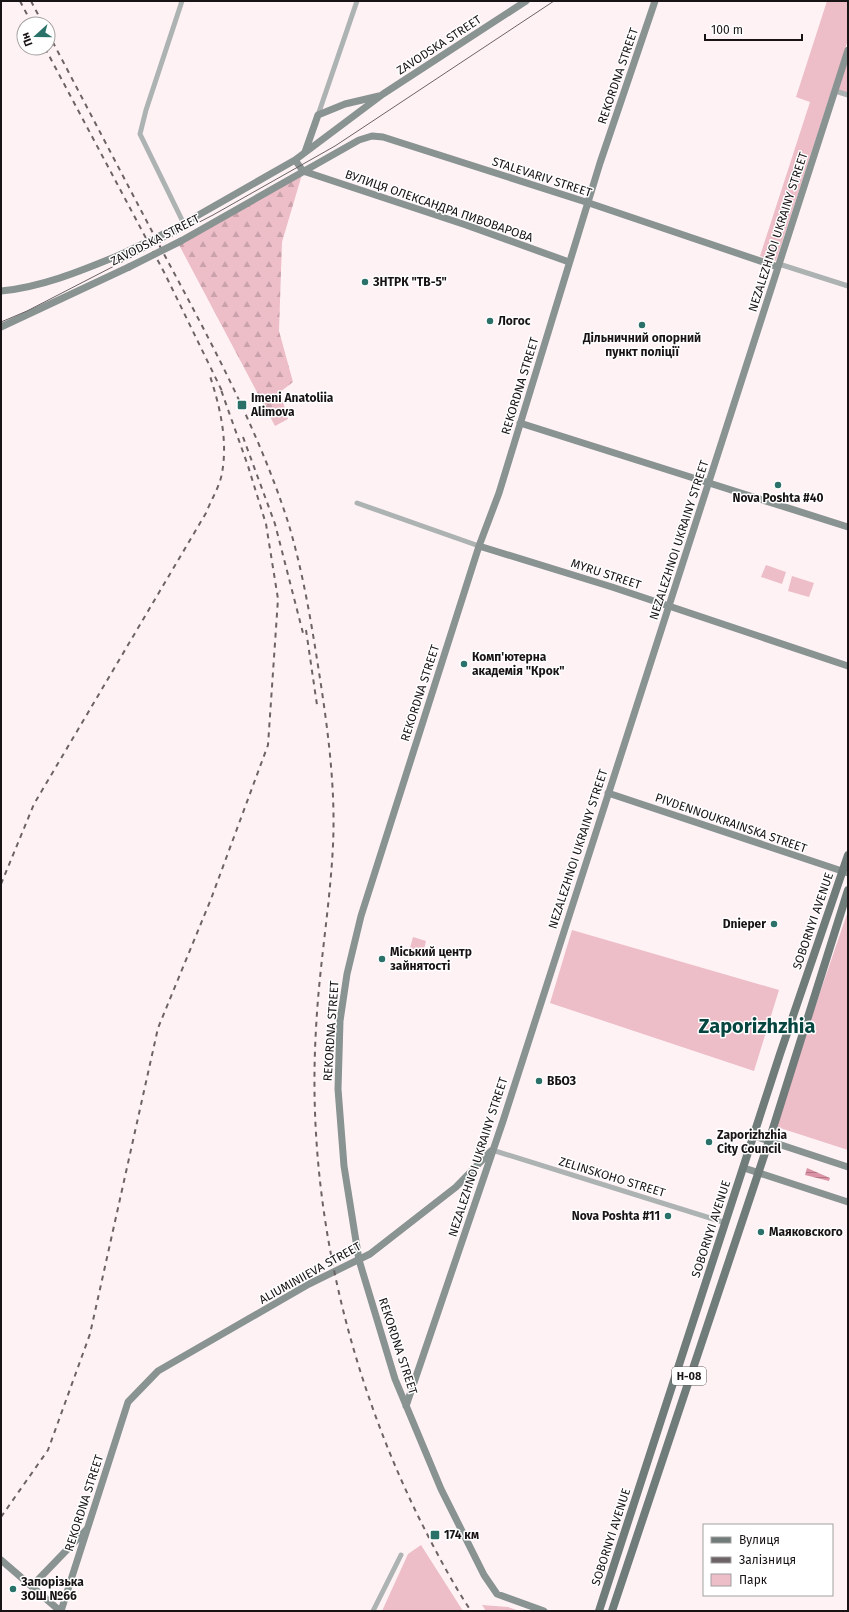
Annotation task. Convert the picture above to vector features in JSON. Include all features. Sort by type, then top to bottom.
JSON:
[{"type":"main road","name":"SOBORNYI AVENUE","points":[[599,1611],[754,1136],[846,872],[848,855]]},
{"type":"main road","name":"SOBORNYI AVENUE","points":[[612,1611],[769,1141],[848,890]]},
{"type":"street","points":[[182,1],[146,110],[140,134],[184,224]]},
{"type":"street","points":[[305,152],[357,1]]},
{"type":"street","name":"ZAVODSKA STREET","points":[[1,291],[19,289],[68,276],[122,254],[184,224],[295,160],[384,94],[526,1]]},
{"type":"street","name":"REKORDNA STREET","points":[[406,1406],[395,1379],[359,1260],[344,1166],[338,1088],[340,1021],[347,974],[370,883],[479,546],[499,493],[568,262],[589,203],[600,163],[655,1]]},
{"type":"street","name":"NEZALEZHNOI UKRAINY STREET","points":[[406,1406],[492,1150],[848,50]]},
{"type":"street","points":[[835,91],[848,95]]},
{"type":"street","name":"ZAVODSKA STREET","points":[[318,115],[345,104],[384,94]]},
{"type":"street","name":"STALEVARIV STREET","points":[[303,172],[359,140],[372,136],[383,137],[589,203],[778,266],[848,286]]},
{"type":"street","points":[[295,160],[303,172]]},
{"type":"street","name":"ZAVODSKA STREET","points":[[1,327],[181,241],[303,172]]},
{"type":"street","name":"ВУЛИЦЯ ОЛЕКСАНДРА ПИВОВАРОВА","points":[[303,172],[466,225],[568,262]]},
{"type":"street","points":[[520,423],[848,527]]},
{"type":"street","name":"MYRU STREET","points":[[357,503],[479,546],[848,666]]},
{"type":"street","name":"PIVDENNOUKRAINSKA STREET","points":[[608,793],[846,872]]},
{"type":"street","points":[[754,1136],[848,1167]]},
{"type":"street","name":"ALIUMINIIEVA STREET","points":[[128,1402],[158,1371],[310,1284],[359,1260],[456,1187],[492,1150]]},
{"type":"street","name":"ZELINSKOHO STREET","points":[[492,1150],[726,1223]]},
{"type":"street","points":[[744,1168],[848,1202]]},
{"type":"street","name":"REKORDNA STREET","points":[[61,1611],[128,1402]]},
{"type":"street","points":[[406,1406],[441,1489],[484,1575],[497,1594],[544,1611]]},
{"type":"street","points":[[32,1586],[88,1527]]},
{"type":"street","points":[[373,1611],[401,1555]]},
{"type":"street","points":[[1,1560],[61,1611]]},
{"type":"green space","points":[[827,1],[848,1],[848,40],[776,261],[760,256],[810,102],[796,97]]},
{"type":"green space","points":[[848,50],[848,95],[835,91]]},
{"type":"green space","points":[[303,171],[282,242],[279,331],[293,382],[280,392],[288,419],[275,426],[178,243]]},
{"type":"green space","points":[[766,565],[786,572],[782,584],[761,577]]},
{"type":"green space","points":[[792,576],[814,583],[809,597],[788,591]]},
{"type":"green space","points":[[848,911],[848,1150],[777,1127],[803,1042]]},
{"type":"green space","points":[[572,930],[779,990],[754,1071],[550,1003]]},
{"type":"green space","points":[[413,937],[426,941],[423,953],[410,948]]},
{"type":"green space","points":[[421,1545],[463,1611],[382,1611],[408,1554]]},
{"type":"green space","points":[[482,1605],[508,1607],[519,1611],[486,1611]]},
{"type":"shaded area","points":[[807,1168],[830,1178],[829,1181],[805,1175]]},
{"type":"tram line","points":[[1,322],[27,311],[213,215],[335,146],[554,1]]},
{"type":"railway","points":[[20,1],[28,16]]},
{"type":"railway","points":[[31,1],[39,16]]},
{"type":"railway","points":[[56,48],[232,386],[263,453],[293,538],[301,571],[320,677],[332,773],[334,821],[333,845],[330,891],[317,1006],[315,1092],[317,1154],[325,1217],[336,1279],[351,1340],[370,1400],[392,1459],[418,1516],[450,1576],[471,1611]]},
{"type":"railway","points":[[49,56],[165,274],[222,391]]},
{"type":"railway","points":[[1,884],[34,804],[206,513],[217,488],[221,478],[224,461],[224,448],[220,412],[210,376]]},
{"type":"railway","points":[[1,1517],[48,1450],[90,1334],[158,1028],[211,899],[268,745],[278,599],[266,524],[248,466],[220,387]]},
{"type":"railway","points":[[243,437],[275,524],[304,637]]},
{"type":"railway","points":[[306,630],[317,705]]},
{"type":"place","name":"ЗНТРК \"ТВ-5\"","points":[[365,282]]},
{"type":"place","name":"Логос","points":[[490,321]]},
{"type":"place","name":"Дільничний опорний пункт поліції","points":[[642,325]]},
{"type":"place","name":"Imeni Anatoliia Alimova","points":[[242,405]]},
{"type":"place","name":"Nova Poshta #40","points":[[778,485]]},
{"type":"place","name":"Комп'ютерна академія \"Крок\"","points":[[464,664]]},
{"type":"place","name":"Dnieper","points":[[774,924]]},
{"type":"place","name":"Міський центр зайнятості","points":[[382,959]]},
{"type":"place","name":"ВБОЗ","points":[[539,1081]]},
{"type":"place","name":"Zaporizhzhia City Council","points":[[709,1142]]},
{"type":"place","name":"Nova Poshta #11","points":[[668,1216]]},
{"type":"place","name":"Маяковского","points":[[761,1232]]},
{"type":"place","name":"174 км","points":[[435,1535]]},
{"type":"place","name":"Запорізька ЗОШ №66","points":[[13,1589]]},
{"type":"district","name":"Zaporizhzhia","points":[[757,1026]]}]
